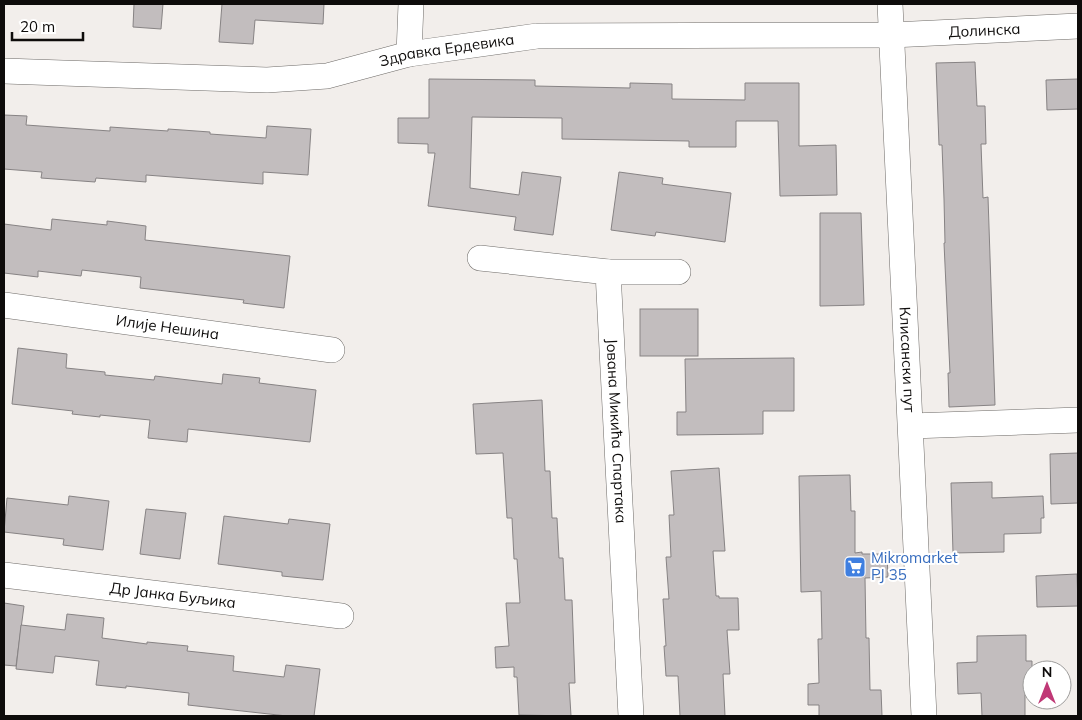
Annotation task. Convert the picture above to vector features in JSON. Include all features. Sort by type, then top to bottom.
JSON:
[{"type":"street","points":[[409,54],[411,4]]},
{"type":"street","name":"Клисански пут","points":[[890,4],[924,716]]},
{"type":"street","name":"Долинска","points":[[892,35],[1078,26]]},
{"type":"street","name":"Здравка Ердевика","points":[[4,71],[267,80],[326,76],[409,54],[537,36],[892,35]]},
{"type":"street","points":[[480,258],[608,272],[678,272]]},
{"type":"street","name":"Јована Микића Спартака","points":[[608,272],[631,716]]},
{"type":"street","name":"Илије Нешина","points":[[4,305],[332,350]]},
{"type":"street","points":[[911,426],[1078,420]]},
{"type":"street","name":"Др Јанка Буљика","points":[[4,575],[341,616]]},
{"type":"building","points":[[134,4],[163,4],[161,29],[133,27]]},
{"type":"building","points":[[222,4],[324,4],[323,24],[255,20],[253,44],[219,42]]},
{"type":"building","points":[[975,62],[977,106],[985,106],[986,144],[981,144],[983,198],[988,197],[995,405],[949,407],[948,373],[950,373],[942,145],[939,145],[936,63]]},
{"type":"building","points":[[429,79],[535,80],[535,86],[630,88],[630,83],[672,84],[672,99],[745,100],[745,83],[799,83],[799,146],[836,145],[837,195],[780,196],[778,121],[736,121],[736,147],[689,147],[689,141],[562,139],[562,118],[472,117],[470,188],[519,195],[522,172],[561,177],[553,235],[514,230],[516,217],[428,206],[435,153],[428,153],[428,144],[398,143],[398,118],[429,118]]},
{"type":"building","points":[[1078,79],[1078,109],[1047,110],[1046,80]]},
{"type":"building","points":[[4,115],[27,116],[26,125],[110,131],[110,127],[168,131],[168,129],[266,138],[267,126],[311,129],[308,175],[263,172],[263,184],[146,175],[146,182],[96,178],[95,182],[41,178],[42,172],[4,169]]},
{"type":"building","points":[[619,172],[663,178],[662,184],[731,193],[725,242],[656,232],[655,236],[611,230]]},
{"type":"building","points":[[820,213],[861,213],[864,305],[820,306]]},
{"type":"building","points":[[52,219],[107,225],[107,221],[146,226],[145,240],[290,256],[284,308],[243,303],[244,300],[140,288],[141,277],[82,270],[81,276],[38,271],[38,277],[4,273],[4,224],[51,230]]},
{"type":"building","points":[[640,309],[698,309],[698,356],[640,356]]},
{"type":"building","points":[[18,348],[67,354],[66,368],[105,372],[105,375],[154,380],[155,376],[222,384],[223,374],[260,378],[259,383],[316,390],[310,442],[188,429],[187,442],[148,438],[150,420],[72,414],[73,411],[12,404]]},
{"type":"building","points":[[794,358],[794,411],[763,411],[763,434],[677,435],[677,412],[686,412],[685,359]]},
{"type":"building","points":[[542,400],[545,471],[550,471],[552,518],[557,518],[559,558],[563,558],[565,600],[572,600],[575,683],[569,683],[571,716],[519,715],[517,677],[514,677],[514,667],[496,668],[495,647],[509,646],[506,603],[520,603],[517,559],[514,559],[512,518],[507,518],[503,453],[476,454],[473,404]]},
{"type":"building","points":[[1078,453],[1078,503],[1051,504],[1050,454]]},
{"type":"building","points":[[719,468],[725,551],[713,551],[716,596],[719,596],[719,598],[738,598],[739,630],[727,630],[730,674],[723,674],[725,716],[680,716],[678,676],[666,676],[664,646],[666,646],[663,599],[669,599],[666,557],[671,557],[669,515],[674,515],[671,471]]},
{"type":"building","points":[[850,475],[851,511],[855,511],[855,553],[887,554],[888,577],[865,578],[866,638],[869,638],[870,690],[881,690],[882,716],[819,716],[819,705],[808,705],[808,684],[819,683],[818,639],[822,639],[821,591],[801,592],[799,476]]},
{"type":"building","points":[[992,482],[992,498],[1043,496],[1044,518],[1041,518],[1041,533],[1004,534],[1004,552],[953,553],[951,483]]},
{"type":"building","points":[[69,496],[109,501],[103,550],[63,545],[64,539],[4,532],[7,498],[68,505]]},
{"type":"building","points":[[146,509],[186,513],[180,559],[140,554]]},
{"type":"building","points":[[224,516],[288,524],[289,519],[330,524],[323,580],[282,576],[282,572],[218,564]]},
{"type":"building","points":[[1077,574],[1078,606],[1037,607],[1036,576]]},
{"type":"building","points":[[4,603],[24,606],[16,666],[4,665]]},
{"type":"building","points":[[67,614],[104,618],[102,638],[147,644],[147,642],[188,646],[187,651],[234,656],[233,671],[284,677],[286,665],[320,669],[314,716],[287,716],[188,705],[189,693],[126,686],[126,688],[96,685],[99,661],[55,656],[53,673],[16,669],[21,625],[65,630]]},
{"type":"building","points":[[1026,635],[1026,660],[1022,660],[1022,710],[1025,710],[1025,716],[982,716],[981,693],[958,694],[957,663],[977,662],[977,636]]},
{"type":"place","name":"Mikromarket PJ 35","points":[[855,567]]}]
